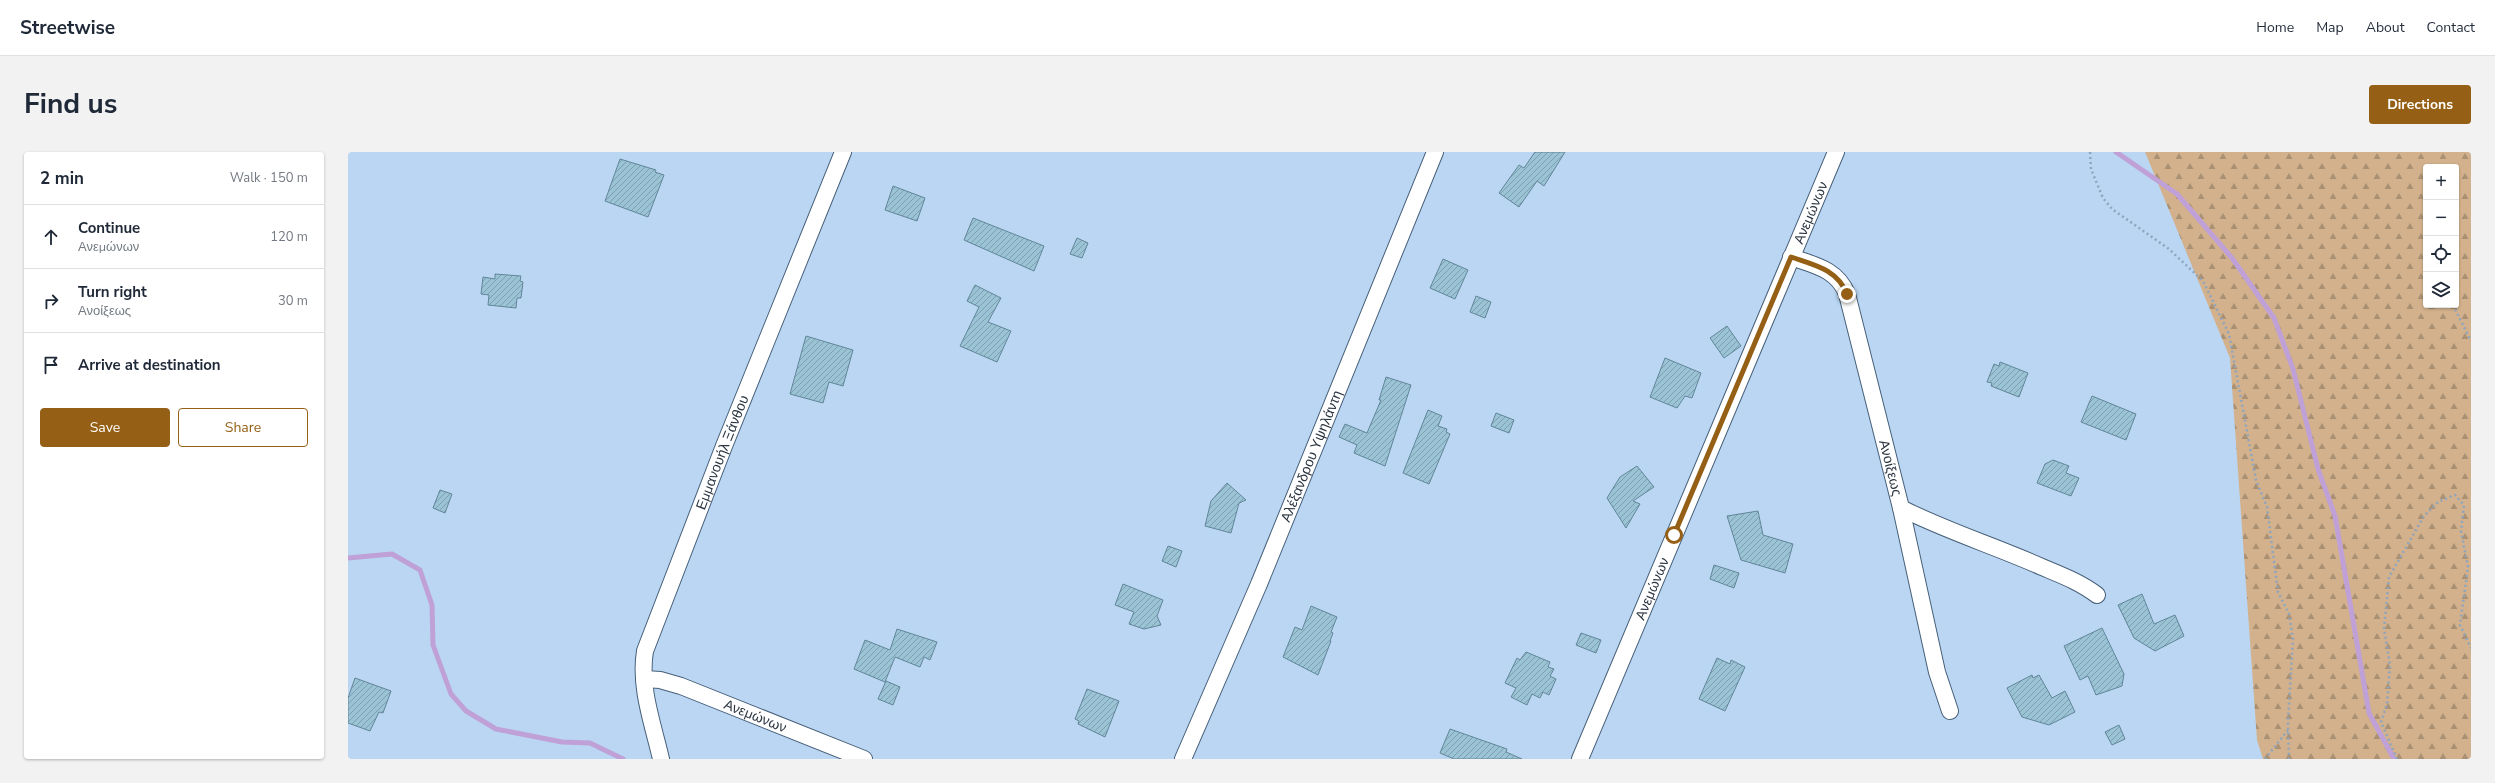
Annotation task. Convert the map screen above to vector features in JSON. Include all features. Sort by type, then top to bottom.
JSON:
[{"type":"street","name":"Εμμανουήλ Ξάνθου","points":[[662,759],[644,679],[644,660],[648,642],[733,424],[843,152]]},
{"type":"street","name":"Αλέξανδρου Υψηλάντη","points":[[1183,759],[1259,584],[1435,152]]},
{"type":"street","name":"Ανεμώνων","points":[[1580,759],[1836,152]]},
{"type":"street","name":"Ανοίξεως","points":[[1791,257],[1833,273],[1844,287],[1901,508],[1937,672],[1950,711]]},
{"type":"street","points":[[1901,508],[1932,524],[2013,554],[2078,582],[2097,595]]},
{"type":"street","name":"Ανεμώνων","points":[[644,679],[660,680],[680,686],[864,759]]},
{"type":"path","points":[[2090,152],[2091,168],[2103,198],[2112,209],[2170,249],[2203,281],[2229,334],[2256,480],[2267,507],[2278,592],[2289,614],[2293,638],[2288,730],[2289,759]]},
{"type":"path","points":[[2454,308],[2471,341]]},
{"type":"path","points":[[2397,759],[2381,722],[2386,704],[2390,665],[2384,629],[2389,578],[2424,516],[2438,502],[2455,495],[2464,504],[2461,531],[2468,567],[2460,625],[2471,648]]},
{"type":"path","points":[[2265,759],[2288,730]]},
{"type":"green space","points":[[2145,152],[2471,152],[2471,759],[2263,759],[2257,740],[2230,358]]},
{"type":"building","points":[[1535,152],[1565,152],[1544,186],[1537,181],[1519,207],[1499,193],[1519,165],[1524,168]]},
{"type":"building","points":[[620,159],[656,170],[655,172],[664,175],[648,217],[605,201]]},
{"type":"building","points":[[893,186],[925,198],[917,221],[885,210]]},
{"type":"building","points":[[973,218],[1044,246],[1034,271],[964,240]]},
{"type":"building","points":[[1077,238],[1088,243],[1082,258],[1070,254]]},
{"type":"building","points":[[1443,259],[1468,270],[1455,299],[1430,288]]},
{"type":"building","points":[[495,274],[521,276],[520,281],[523,282],[521,298],[517,298],[516,308],[488,305],[489,295],[481,294],[483,277],[495,279]]},
{"type":"building","points":[[975,285],[1001,298],[988,322],[1011,331],[997,362],[960,346],[979,307],[967,301]]},
{"type":"building","points":[[1476,296],[1491,302],[1485,318],[1470,312]]},
{"type":"building","points":[[1727,326],[1741,346],[1724,358],[1710,338]]},
{"type":"building","points":[[806,336],[853,350],[843,386],[829,382],[823,403],[790,394]]},
{"type":"building","points":[[1665,358],[1701,373],[1692,398],[1685,396],[1677,408],[1650,397]]},
{"type":"building","points":[[2000,362],[2028,373],[2019,397],[1991,386],[1992,383],[1987,382],[1994,364],[1999,366]]},
{"type":"building","points":[[1386,377],[1411,385],[1385,466],[1354,453],[1357,445],[1339,437],[1345,424],[1367,433],[1381,400],[1379,400]]},
{"type":"building","points":[[2092,396],[2136,414],[2126,440],[2081,422]]},
{"type":"building","points":[[1428,410],[1442,416],[1438,426],[1447,429],[1446,432],[1450,434],[1429,484],[1403,473]]},
{"type":"building","points":[[1496,413],[1514,420],[1509,433],[1491,426]]},
{"type":"building","points":[[2053,460],[2069,466],[2066,473],[2079,478],[2071,496],[2037,483],[2045,464]]},
{"type":"building","points":[[1637,466],[1654,487],[1633,501],[1640,504],[1626,528],[1607,498],[1620,477]]},
{"type":"building","points":[[1227,483],[1246,500],[1239,503],[1231,533],[1205,526],[1211,501]]},
{"type":"building","points":[[440,490],[452,494],[445,513],[433,508]]},
{"type":"building","points":[[1758,511],[1763,535],[1793,544],[1785,573],[1741,560],[1727,516]]},
{"type":"building","points":[[1168,546],[1182,551],[1176,567],[1162,561]]},
{"type":"building","points":[[1714,565],[1739,573],[1734,588],[1710,579]]},
{"type":"building","points":[[1123,584],[1163,600],[1157,616],[1161,625],[1144,629],[1129,624],[1134,612],[1115,605]]},
{"type":"building","points":[[2142,594],[2154,624],[2175,615],[2184,636],[2155,651],[2134,638],[2118,605]]},
{"type":"building","points":[[1311,606],[1337,617],[1331,632],[1333,633],[1331,641],[1318,675],[1283,657],[1295,627],[1302,630]]},
{"type":"building","points":[[2102,628],[2124,674],[2122,686],[2096,695],[2088,676],[2080,680],[2064,646]]},
{"type":"building","points":[[897,629],[937,642],[930,660],[924,657],[920,667],[895,657],[885,682],[854,669],[865,640],[890,650]]},
{"type":"building","points":[[1581,633],[1601,640],[1596,653],[1576,645]]},
{"type":"building","points":[[1526,652],[1550,662],[1548,667],[1554,669],[1550,676],[1556,679],[1549,695],[1543,692],[1540,698],[1532,694],[1527,705],[1511,697],[1516,688],[1505,683],[1517,658],[1520,660]]},
{"type":"building","points":[[1717,658],[1730,664],[1731,660],[1745,667],[1725,711],[1699,699]]},
{"type":"building","points":[[2032,675],[2033,678],[2039,675],[2052,698],[2065,691],[2075,712],[2049,725],[2022,717],[2007,688]]},
{"type":"building","points":[[355,678],[391,691],[383,713],[379,712],[370,731],[348,723],[348,698]]},
{"type":"building","points":[[886,681],[900,687],[893,705],[878,699]]},
{"type":"building","points":[[1087,689],[1119,701],[1105,737],[1078,724],[1079,721],[1075,719]]},
{"type":"building","points":[[2119,725],[2125,739],[2112,745],[2105,732]]},
{"type":"building","points":[[1450,729],[1507,749],[1506,752],[1522,759],[1454,759],[1440,753]]},
{"type":"waterway","points":[[2116,152],[2177,194],[2232,258],[2274,318],[2293,369],[2318,469],[2335,516],[2369,713],[2394,759]]},
{"type":"waterway","points":[[348,558],[392,554],[420,570],[432,605],[433,645],[451,694],[466,711],[496,729],[562,742],[590,743],[623,759]]},
{"type":"route","points":[[1674,535],[1791,257],[1833,273],[1840,280],[1847,294]]}]
